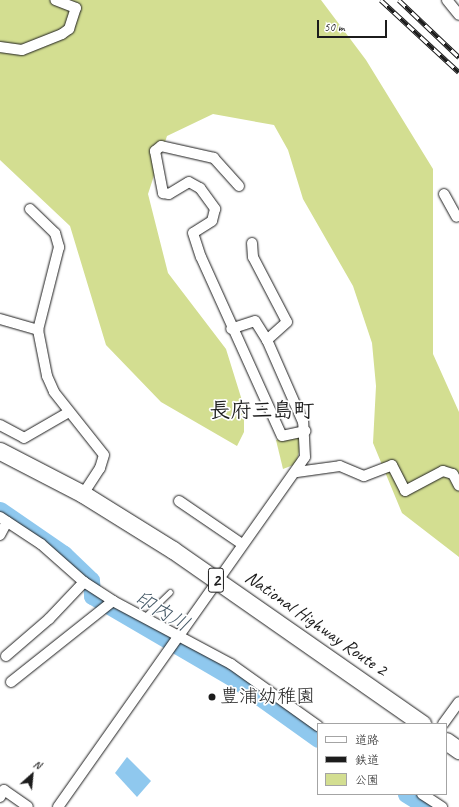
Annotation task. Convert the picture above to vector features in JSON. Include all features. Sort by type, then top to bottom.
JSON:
[{"type":"highway","name":"National Highway Route 2","points":[[0,451],[84,494],[217,580],[421,723]]},
{"type":"highway","points":[[447,742],[459,750]]},
{"type":"street","points":[[0,47],[22,50],[62,34],[69,29],[76,8],[55,0]]},
{"type":"street","points":[[447,0],[459,16]]},
{"type":"street","points":[[239,186],[214,158],[161,146],[155,151],[163,193],[169,194],[189,182],[200,188],[215,209],[212,221],[196,228],[194,240],[231,329],[254,380],[264,392],[282,436],[305,431]]},
{"type":"street","points":[[444,194],[458,217]]},
{"type":"street","points":[[30,209],[55,234],[59,247],[38,330],[47,376],[69,412],[104,455],[100,468],[84,494]]},
{"type":"street","points":[[252,243],[253,257],[287,322],[267,340]]},
{"type":"street","points":[[0,319],[38,330]]},
{"type":"street","points":[[58,807],[242,544],[296,472],[305,457],[305,431],[283,370],[267,340],[255,321],[231,329]]},
{"type":"street","points":[[0,425],[24,438],[69,412]]},
{"type":"street","points":[[296,472],[340,466],[364,476],[392,465],[405,491],[443,471],[453,474],[459,486]]},
{"type":"street","points":[[179,501],[242,544]]},
{"type":"street","points":[[0,535],[3,520],[41,544],[110,604],[144,617],[176,638],[231,664],[317,725]]},
{"type":"street","points":[[6,656],[89,585]]},
{"type":"street","points":[[11,682],[110,604]]},
{"type":"street","points":[[444,723],[459,702]]},
{"type":"street","points":[[0,797],[4,790],[28,807]]},
{"type":"street","points":[[424,795],[442,807]]},
{"type":"lane","points":[[144,617],[170,592]]},
{"type":"green space","points":[[0,0],[321,0],[366,60],[433,169],[433,354],[459,412],[459,557],[402,513],[373,443],[376,386],[372,343],[353,286],[303,199],[288,150],[274,125],[213,114],[167,136],[148,194],[168,273],[226,349],[244,407],[244,432],[237,446],[161,402],[106,345],[70,226],[0,160]]},
{"type":"green space","points":[[296,434],[302,440],[296,464],[283,469],[276,440]]},
{"type":"water","points":[[127,757],[151,781],[137,797],[115,773]]},
{"type":"waterway","name":"印内川","points":[[0,510],[64,554],[91,580],[92,596],[234,679],[317,738]]},
{"type":"waterway","name":"印内川","points":[[408,795],[427,807]]},
{"type":"railway","points":[[381,0],[459,72]]},
{"type":"railway","points":[[399,0],[459,57]]},
{"type":"place","name":"豊浦幼稚園","points":[[212,697]]},
{"type":"district","name":"長府三島町","points":[[262,410]]}]
